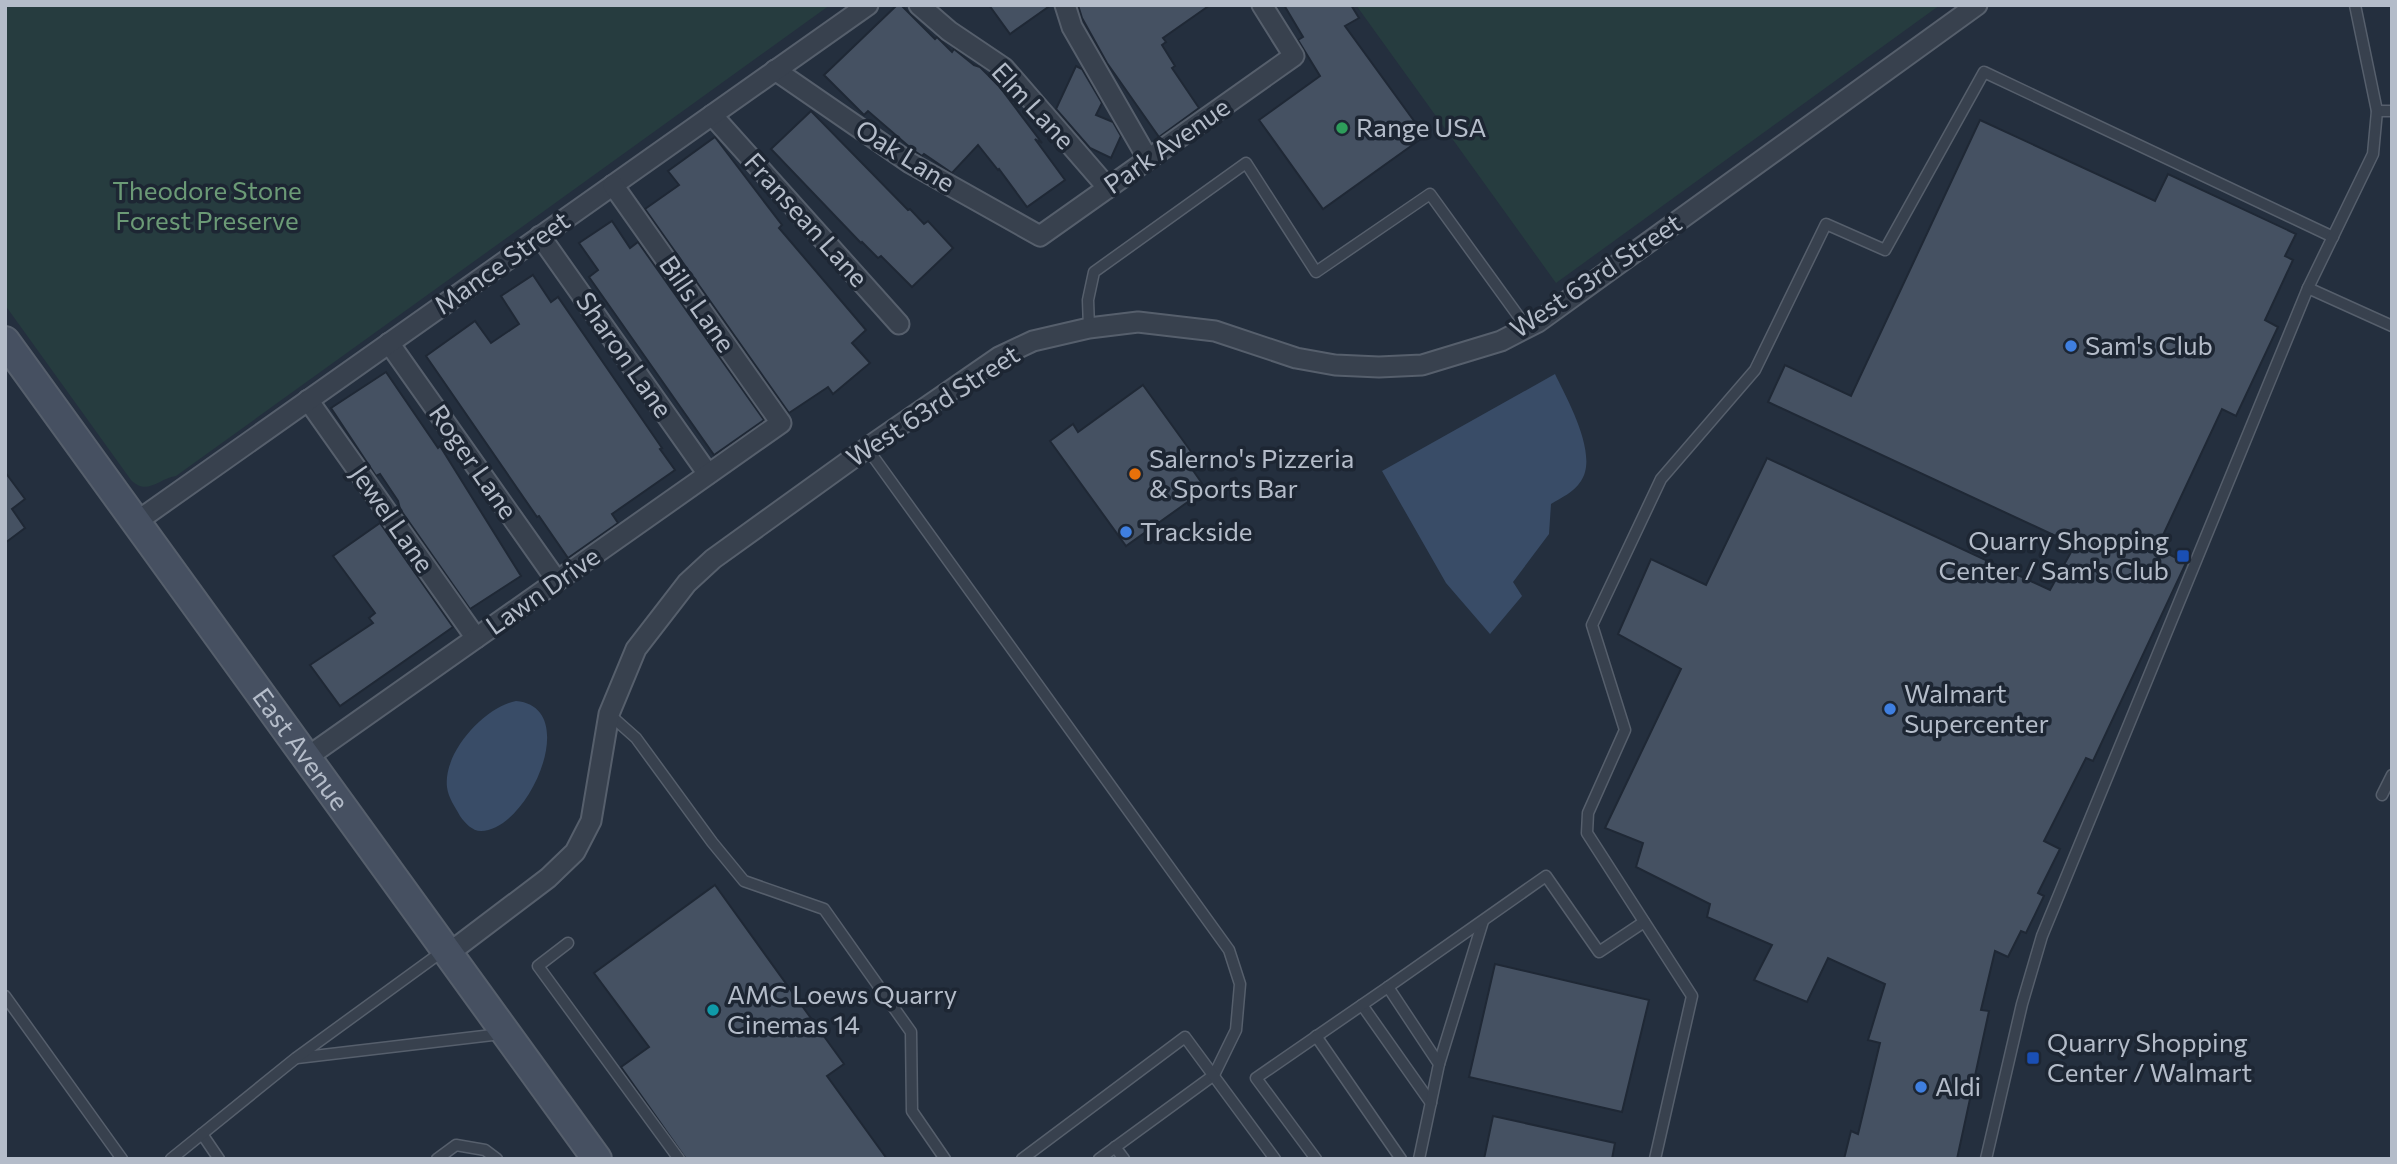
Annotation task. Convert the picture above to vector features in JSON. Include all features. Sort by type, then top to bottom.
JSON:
[{"type":"street","name":"Mance Street","points":[[136,522],[868,5]]},
{"type":"street","name":"Elm Lane","points":[[919,5],[949,31],[1004,68],[1108,188]]},
{"type":"street","points":[[1065,5],[1072,27],[1148,159]]},
{"type":"street","name":"Park Avenue","points":[[1040,236],[1294,56],[1262,5]]},
{"type":"street","name":"West 63rd Street","points":[[448,951],[548,878],[575,852],[591,821],[609,714],[636,649],[687,583],[713,559],[999,357],[1033,341],[1089,328],[1138,322],[1215,331],[1296,358],[1335,365],[1422,365],[1501,341],[1538,322],[1977,5]]},
{"type":"street","name":"Oak Lane","points":[[775,71],[910,163],[1040,236]]},
{"type":"street","name":"Fransean Lane","points":[[712,115],[899,324]]},
{"type":"street","name":"Bills Lane","points":[[613,185],[780,423]]},
{"type":"street","name":"Sharon Lane","points":[[540,236],[708,474]]},
{"type":"street","name":"East Avenue","points":[[5,341],[597,1159]]},
{"type":"street","name":"Roger Lane","points":[[389,343],[557,581]]},
{"type":"street","name":"Jewel Lane","points":[[308,400],[476,638]]},
{"type":"street","name":"Lawn Drive","points":[[306,758],[780,423]]},
{"type":"lane","points":[[1986,1159],[2022,1004],[2042,936],[2308,288],[2373,154],[2376,111],[2355,5]]},
{"type":"lane","points":[[1655,1159],[1692,996],[1587,834],[1588,813],[1625,730],[1592,625],[1661,478],[1755,370],[1826,224],[1885,250],[1984,72],[2333,237]]},
{"type":"lane","points":[[2376,111],[2392,111]]},
{"type":"lane","points":[[1089,328],[1087,300],[1094,272],[1246,163],[1317,272],[1430,194],[1527,328]]},
{"type":"lane","points":[[2308,288],[2392,326]]},
{"type":"lane","points":[[867,448],[1229,950],[1240,984],[1236,1030],[1214,1075],[1099,1159]]},
{"type":"lane","points":[[609,714],[636,738],[744,881],[824,908],[911,1031],[912,1111],[945,1159]]},
{"type":"lane","points":[[2382,795],[2392,775]]},
{"type":"lane","points":[[1316,1159],[1256,1077],[1546,876],[1599,952],[1644,922]]},
{"type":"lane","points":[[1419,1159],[1439,1064],[1483,920]]},
{"type":"lane","points":[[568,943],[538,966],[680,1159]]},
{"type":"lane","points":[[170,1159],[296,1058],[448,951]]},
{"type":"lane","points":[[1388,987],[1439,1064]]},
{"type":"lane","points":[[5,996],[122,1159]]},
{"type":"lane","points":[[1362,1005],[1431,1103]]},
{"type":"lane","points":[[296,1058],[507,1033]]},
{"type":"lane","points":[[1022,1159],[1185,1037],[1275,1159]]},
{"type":"lane","points":[[1316,1037],[1401,1159]]},
{"type":"lane","points":[[202,1133],[219,1159]]},
{"type":"lane","points":[[436,1159],[456,1145],[485,1150],[498,1159]]},
{"type":"lane","points":[[1115,1147],[1124,1159]]},
{"type":"green space","name":"Theodore Stone Forest Preserve","points":[[5,5],[830,5],[176,476],[142,487],[131,480],[5,305]]},
{"type":"green space","points":[[1356,5],[1940,5],[1556,283]]},
{"type":"water","points":[[1555,374],[1584,442],[1586,470],[1574,489],[1551,504],[1549,534],[1513,582],[1522,596],[1490,634],[1446,583],[1382,471]]},
{"type":"water","points":[[516,701],[536,708],[545,724],[547,745],[541,768],[516,812],[499,826],[478,831],[460,816],[449,794],[448,774],[452,760],[468,733],[479,722],[504,705]]},
{"type":"building","points":[[897,5],[901,5],[952,52],[954,49],[980,67],[999,86],[1042,143],[1035,139],[1065,180],[1027,207],[978,145],[952,173],[924,154],[922,156],[913,150],[868,111],[864,115],[824,75]]},
{"type":"building","points":[[989,5],[1051,5],[1010,34]]},
{"type":"building","points":[[1078,5],[1210,5],[1163,38],[1166,42],[1162,45],[1175,66],[1172,68],[1199,108],[1159,137],[1107,63],[1082,18]]},
{"type":"building","name":"Range USA","points":[[1284,5],[1351,5],[1359,18],[1345,26],[1425,136],[1323,209],[1259,120],[1320,76],[1298,40],[1303,37]]},
{"type":"building","points":[[1076,66],[1082,69],[1102,103],[1096,115],[1113,122],[1121,136],[1111,158],[1090,148],[1056,109]]},
{"type":"building","points":[[811,111],[908,210],[924,224],[928,221],[953,248],[912,287],[881,256],[878,258],[861,243],[771,149]]},
{"type":"building","points":[[1980,120],[2155,201],[2168,174],[2296,234],[2285,256],[2293,260],[2265,320],[2278,327],[2236,416],[2222,409],[2157,548],[2186,563],[2093,761],[2086,758],[2044,841],[2060,849],[2038,893],[2044,896],[2026,933],[2021,931],[2008,957],[1995,951],[1981,1010],[1989,1011],[1957,1159],[1844,1159],[1851,1131],[1858,1134],[1880,1043],[1868,1040],[1885,984],[1828,958],[1807,1002],[1754,980],[1772,945],[1707,917],[1710,904],[1636,867],[1643,843],[1605,828],[1681,669],[1618,634],[1651,559],[1706,585],[1767,458],[2050,590],[2075,545],[1768,402],[1785,365],[1851,396]]},
{"type":"building","points":[[715,137],[782,225],[779,228],[866,330],[852,343],[870,363],[833,394],[828,387],[789,413],[645,209],[679,185],[668,171]]},
{"type":"building","points":[[612,221],[630,248],[638,242],[764,420],[714,455],[589,277],[598,270],[579,243]]},
{"type":"building","points":[[533,275],[551,302],[558,297],[675,470],[612,514],[618,523],[568,558],[426,356],[475,321],[491,343],[519,324],[501,296]]},
{"type":"building","points":[[386,372],[438,448],[440,446],[521,576],[470,609],[400,509],[398,501],[380,474],[376,476],[331,408]]},
{"type":"building","name":"Salerno's Pizzeria & Sports Bar","points":[[1143,385],[1192,453],[1185,459],[1206,489],[1126,546],[1050,441],[1073,424],[1078,432]]},
{"type":"building","points":[[5,472],[25,499],[12,509],[25,528],[5,543]]},
{"type":"building","points":[[380,523],[453,627],[340,706],[310,665],[373,623],[369,618],[375,613],[333,556]]},
{"type":"building","name":"AMC Loews Quarry Cinemas 14","points":[[715,885],[844,1064],[827,1076],[887,1159],[686,1159],[621,1067],[649,1047],[594,973]]},
{"type":"building","points":[[1495,964],[1649,1000],[1622,1112],[1469,1077]]},
{"type":"building","points":[[1493,1116],[1615,1143],[1612,1159],[1484,1159]]},
{"type":"place","name":"Range USA","points":[[1342,128]]},
{"type":"place","name":"Sam's Club","points":[[2071,346]]},
{"type":"place","name":"Salerno's Pizzeria & Sports Bar","points":[[1135,474]]},
{"type":"place","name":"Trackside","points":[[1126,532]]},
{"type":"place","name":"Quarry Shopping Center / Sam's Club","points":[[2183,556]]},
{"type":"place","name":"Walmart Supercenter","points":[[1890,709]]},
{"type":"place","name":"AMC Loews Quarry Cinemas 14","points":[[713,1010]]},
{"type":"place","name":"Quarry Shopping Center / Walmart","points":[[2033,1058]]},
{"type":"place","name":"Aldi","points":[[1921,1087]]}]
